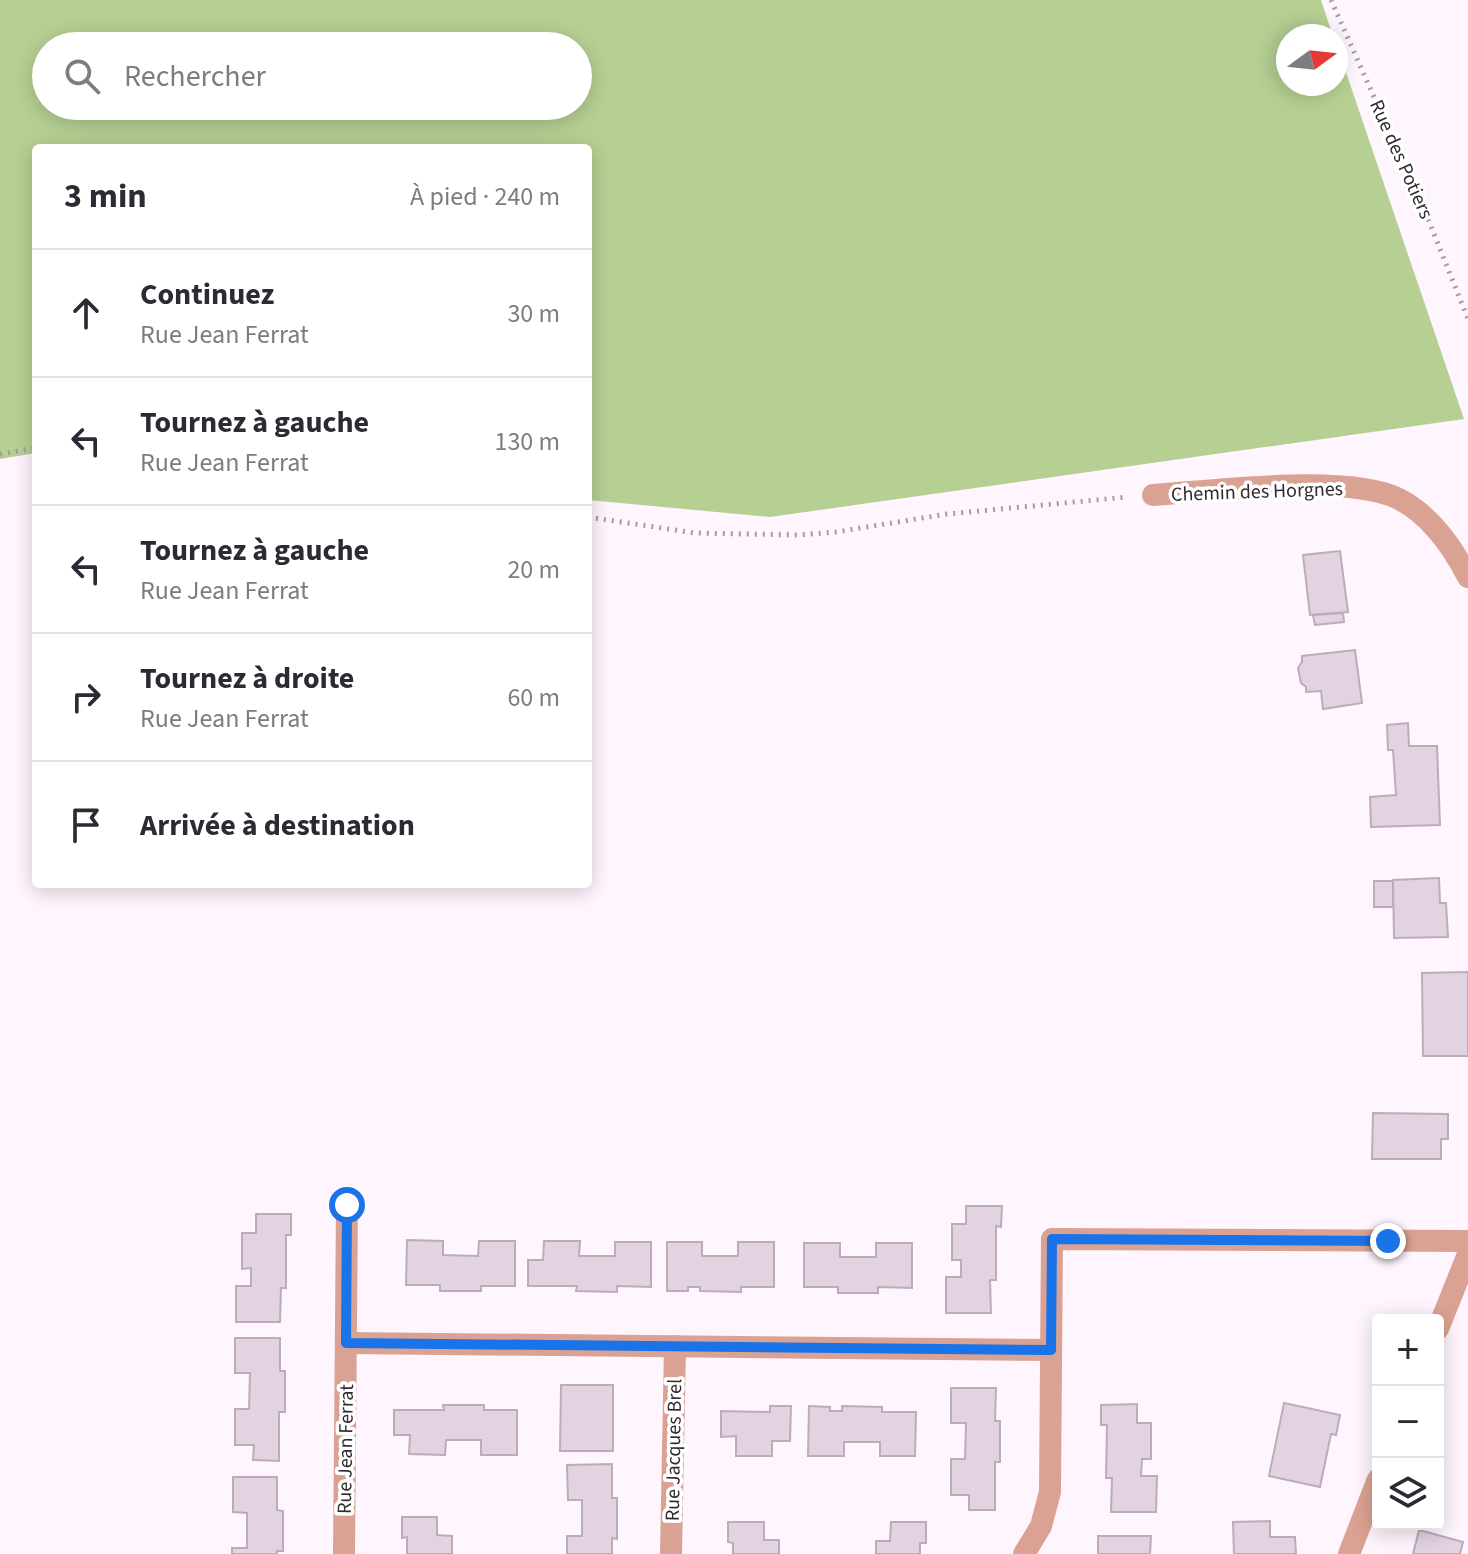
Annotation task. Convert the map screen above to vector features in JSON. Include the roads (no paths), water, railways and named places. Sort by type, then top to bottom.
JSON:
[{"type":"street","name":"Chemin des Horgnes","points":[[1153,495],[1300,486],[1370,490],[1396,497],[1429,520],[1468,577]]},
{"type":"street","name":"Rue Jean Ferrat","points":[[344,1554],[347,1205]]},
{"type":"street","points":[[1024,1554],[1041,1526],[1050,1492],[1052,1239],[1468,1241]]},
{"type":"street","points":[[1444,1314],[1468,1254]]},
{"type":"street","points":[[346,1343],[1051,1350]]},
{"type":"street","name":"Rue Jacques Brel","points":[[671,1554],[675,1346]]},
{"type":"street","points":[[1349,1554],[1372,1495]]}]
